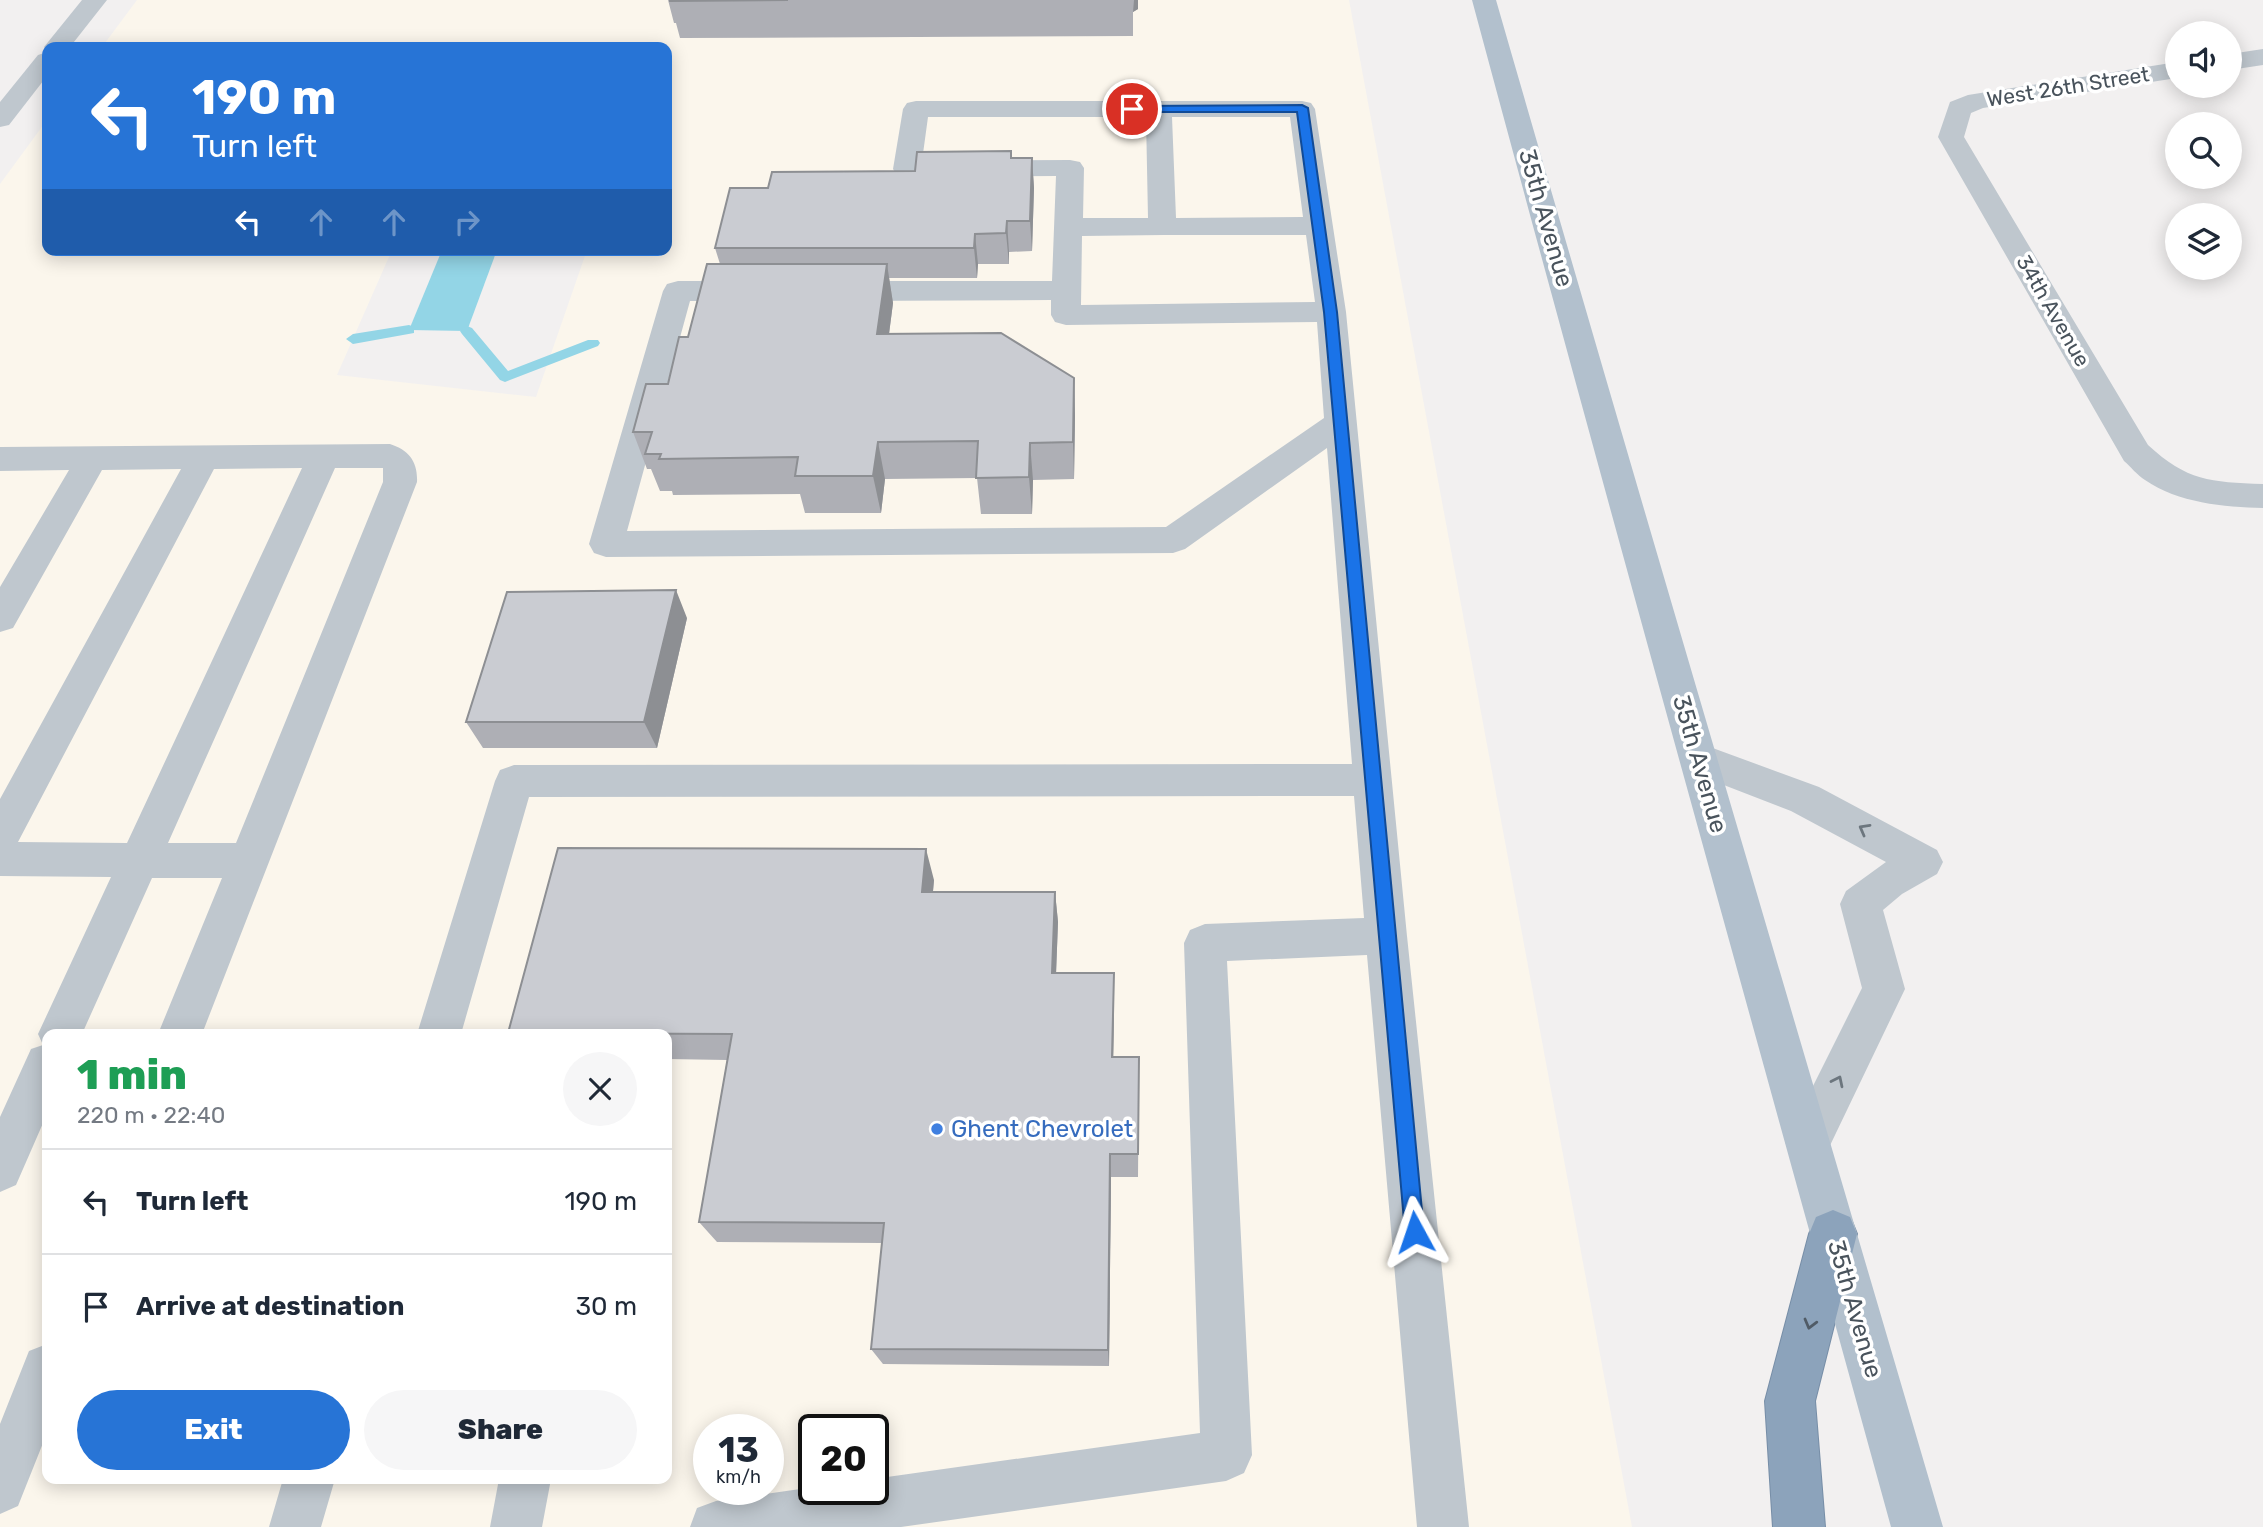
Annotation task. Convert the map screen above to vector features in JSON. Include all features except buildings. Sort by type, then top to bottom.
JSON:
[{"type":"highway","points":[[1799,1527],[1790,1401],[1833,1234]]},
{"type":"main road","name":"35th Avenue","points":[[1484,0],[1654,610],[1699,759],[1917,1527]]},
{"type":"street","points":[[61,42],[95,0]]},
{"type":"street","points":[[2242,60],[2263,57]]},
{"type":"street","points":[[0,119],[42,66]]},
{"type":"street","name":"West 26th Street","points":[[1959,108],[1977,101],[2165,72]]},
{"type":"street","points":[[1331,312],[1066,315],[1070,168],[907,169],[916,109],[1302,108],[1331,312],[1386,936],[1443,1527]]},
{"type":"street","name":"34th Avenue","points":[[1959,108],[1951,137],[2136,453],[2157,473],[2192,486],[2230,495],[2263,496]]},
{"type":"street","points":[[1159,109],[1162,227]]},
{"type":"street","points":[[1069,227],[1319,226]]},
{"type":"street","points":[[1067,290],[678,291],[606,544],[1173,540],[1341,422]]},
{"type":"street","points":[[0,459],[390,456],[398,461],[401,468],[400,482],[182,1029]]},
{"type":"street","points":[[0,837],[204,457]]},
{"type":"street","points":[[63,1029],[324,457]]},
{"type":"street","points":[[0,618],[92,459]]},
{"type":"street","points":[[1699,759],[1805,799],[1923,862],[1888,881],[1861,904],[1884,989],[1808,1142]]},
{"type":"street","points":[[440,1029],[514,781],[1372,780]]},
{"type":"street","points":[[0,859],[250,861]]},
{"type":"street","points":[[716,1527],[1226,1455],[1205,943],[1386,936]]},
{"type":"street","points":[[0,1169],[42,1075]]},
{"type":"street","points":[[6,1458],[42,1380]]},
{"type":"street","points":[[295,1527],[308,1484]]},
{"type":"street","points":[[516,1527],[523,1484]]},
{"type":"shaded area","points":[[137,0],[1349,0],[1632,1527],[0,1527],[0,184],[42,127],[42,256],[389,256],[337,375],[536,397],[585,256],[672,256],[672,42],[106,42]]},
{"type":"water","points":[[440,256],[495,256],[467,331],[409,330]]},
{"type":"waterway","points":[[353,339],[409,330]]},
{"type":"waterway","points":[[467,331],[505,377],[593,343]]},
{"type":"place","name":"Ghent Chevrolet","points":[[937,1129]]},
{"type":"route","points":[[1132,109],[1302,108],[1331,312],[1415,1232]]}]
